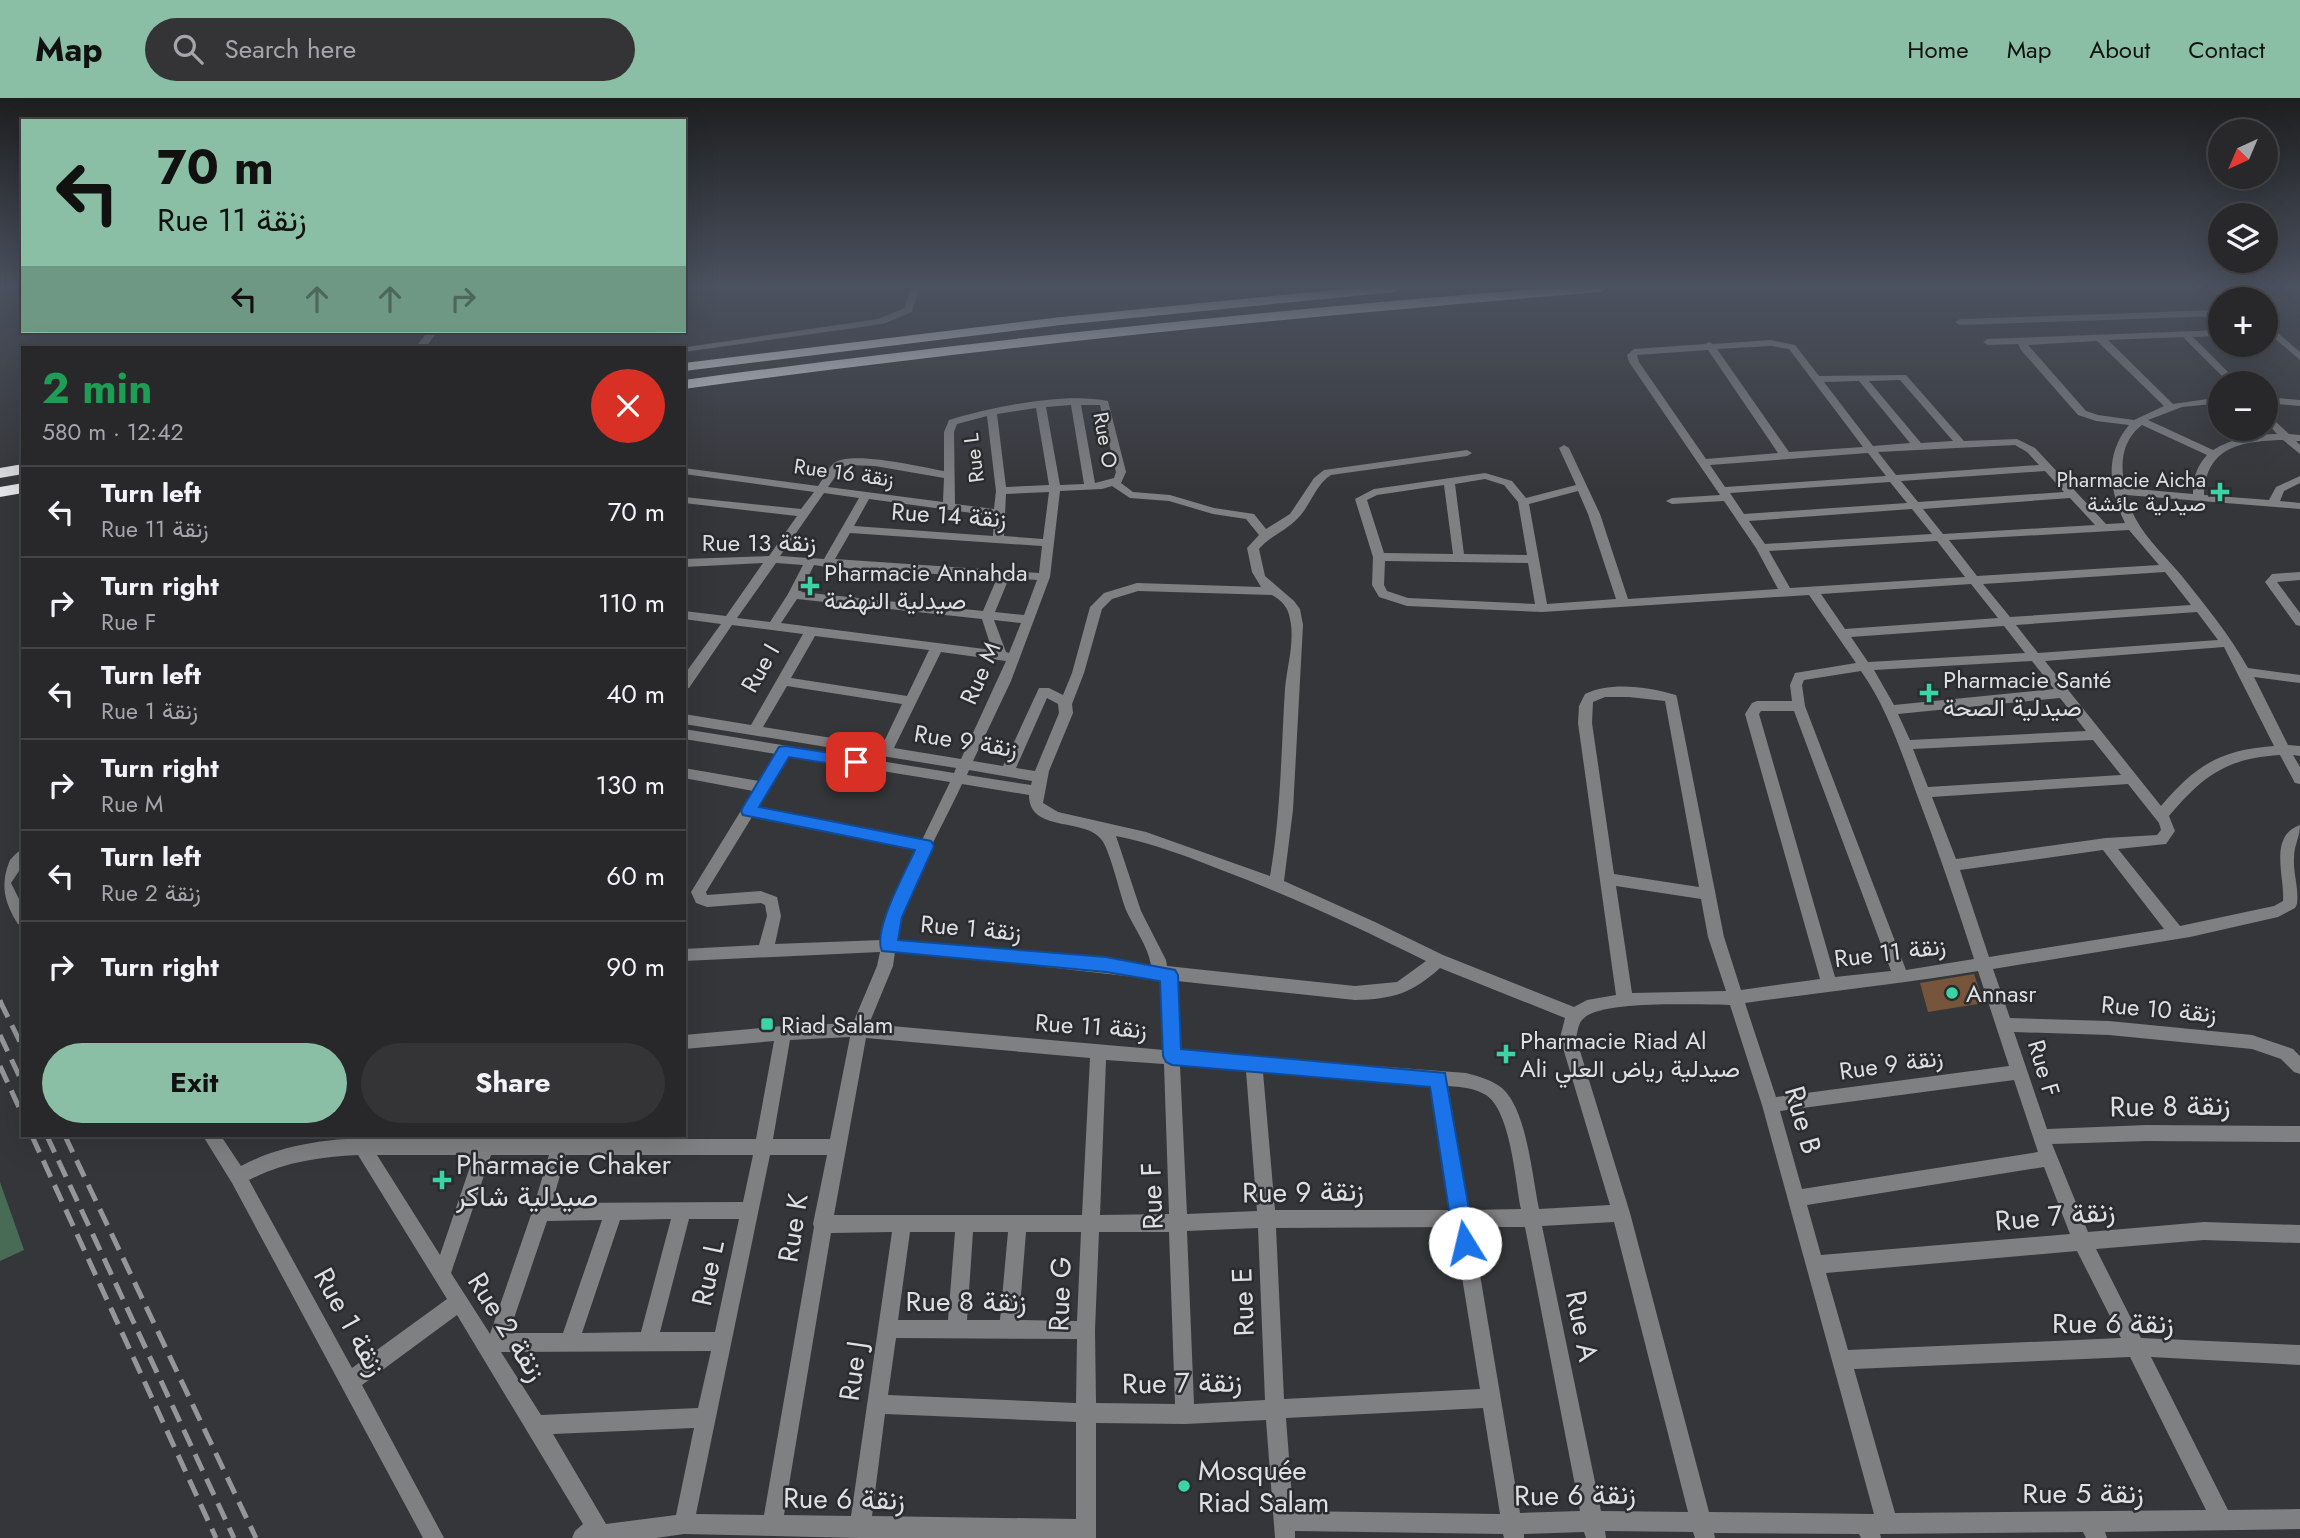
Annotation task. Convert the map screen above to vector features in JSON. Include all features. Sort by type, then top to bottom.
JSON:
[{"type":"highway","points":[[686,367],[779,355]]},
{"type":"highway","points":[[686,385],[902,355]]},
{"type":"highway","points":[[0,473],[21,469]]},
{"type":"highway","points":[[0,492],[21,488]]},
{"type":"street","points":[[1632,355],[1634,362],[1762,548],[1786,592]]},
{"type":"street","points":[[1716,355],[1785,454]]},
{"type":"street","points":[[1799,355],[2161,816],[2168,831],[2161,840],[2106,844],[1951,864]]},
{"type":"street","points":[[2031,355],[2082,412],[2096,418],[2137,422],[2213,454]]},
{"type":"street","points":[[2118,355],[2170,407]]},
{"type":"street","points":[[2206,355],[2222,371]]},
{"type":"street","points":[[1818,379],[1893,375],[1905,378],[1961,444]]},
{"type":"street","points":[[1861,377],[1918,446]]},
{"type":"street","points":[[2278,401],[2300,403]]},
{"type":"street","name":"Rue O","points":[[1076,402],[1090,485]]},
{"type":"street","points":[[949,507],[949,426],[956,420],[1041,406],[1102,402],[1118,477],[1130,495],[1170,498],[1213,511],[1250,516],[1265,535]]},
{"type":"street","points":[[2208,402],[2170,407],[2137,422],[2120,444],[2116,455],[2119,491],[2132,526],[2201,608],[2246,672],[2281,749],[2300,779]]},
{"type":"street","name":"Rue M","points":[[888,946],[894,917],[925,846],[1005,681],[1007,657],[1029,620],[1044,577],[1055,488],[1041,406]]},
{"type":"street","name":"Rue L","points":[[992,413],[1001,491],[998,540]]},
{"type":"street","points":[[2278,427],[2300,451]]},
{"type":"street","points":[[2198,498],[2196,482],[2200,467],[2230,443],[2287,436],[2300,438]]},
{"type":"street","points":[[1703,462],[1785,454],[2017,442],[2031,450],[2070,495],[2102,526]]},
{"type":"street","points":[[1564,448],[1582,487],[1623,603]]},
{"type":"street","points":[[1276,884],[1286,808],[1292,684],[1298,625],[1293,608],[1278,591],[1261,578],[1253,548],[1265,535],[1292,519],[1321,475],[1467,453]]},
{"type":"street","points":[[687,682],[820,489],[841,464],[866,463],[948,475]]},
{"type":"street","points":[[1672,501],[1894,478],[2047,468]]},
{"type":"street","name":"Rue 16 زنقة","points":[[686,471],[998,513]]},
{"type":"street","points":[[1001,491],[1090,485],[1118,477]]},
{"type":"street","points":[[1542,608],[1523,502],[1511,486],[1495,477],[1449,480],[1374,492],[1359,501],[1379,557],[1378,584],[1383,594],[1397,601],[1542,608],[2168,568]]},
{"type":"street","points":[[2273,503],[2280,489],[2300,479]]},
{"type":"street","points":[[1449,480],[1459,557]]},
{"type":"street","points":[[1523,502],[1582,487]]},
{"type":"street","points":[[2119,491],[2300,506]]},
{"type":"street","points":[[1741,518],[2070,495]]},
{"type":"street","points":[[827,563],[865,496]]},
{"type":"street","points":[[686,500],[804,513]]},
{"type":"street","points":[[1762,548],[2132,526]]},
{"type":"street","name":"Rue 14 زنقة","points":[[846,528],[1049,543]]},
{"type":"street","points":[[1379,557],[1532,559]]},
{"type":"street","name":"Rue 13 زنقة","points":[[686,564],[774,559],[1044,577]]},
{"type":"street","points":[[774,625],[794,595],[810,561]]},
{"type":"street","points":[[986,616],[1004,576]]},
{"type":"street","points":[[2300,576],[2276,577],[2272,582],[2300,622]]},
{"type":"street","points":[[1278,591],[1137,587],[1108,596],[1094,612],[1066,708],[1038,784],[1036,804],[1048,814],[1128,832],[1189,850],[1276,884],[1438,960],[1576,1015],[1568,1038],[1621,1213],[1702,1530]]},
{"type":"street","name":"Rue F","points":[[1812,590],[1866,666],[1891,710],[1951,864],[2005,1025],[2017,1072],[2082,1241],[2222,1520]]},
{"type":"street","points":[[794,595],[1029,620]]},
{"type":"street","points":[[2286,602],[2300,604]]},
{"type":"street","points":[[1843,633],[2201,608]]},
{"type":"street","points":[[686,615],[1007,657]]},
{"type":"street","points":[[986,616],[1007,657]]},
{"type":"street","name":"Rue I","points":[[754,732],[812,630]]},
{"type":"street","points":[[1900,977],[1800,706],[1796,685],[1799,676],[1866,666],[2227,643]]},
{"type":"street","points":[[885,753],[937,647]]},
{"type":"street","points":[[2246,672],[2300,679]]},
{"type":"street","points":[[783,681],[911,701]]},
{"type":"street","points":[[1009,771],[1044,691],[1066,708]]},
{"type":"street","name":"Rue B","points":[[1607,879],[1585,723],[1587,700],[1607,691],[1671,698],[1707,894],[1734,998],[1770,1105],[1843,1360],[1875,1528]]},
{"type":"street","points":[[1891,710],[2063,693]]},
{"type":"street","points":[[1800,706],[1768,704],[1757,706],[1752,714],[1829,984]]},
{"type":"street","name":"Rue 9 زنقة","points":[[686,719],[1009,771],[1038,784]]},
{"type":"street","name":"Rue 9 زنقة","points":[[686,734],[958,779],[1038,784]]},
{"type":"street","points":[[1906,745],[2096,735]]},
{"type":"street","points":[[2161,816],[2205,771],[2239,758],[2281,749],[2300,751]]},
{"type":"street","points":[[766,949],[774,916],[772,901],[761,897],[708,901],[701,899],[698,892],[785,751]]},
{"type":"street","points":[[686,773],[762,787]]},
{"type":"street","points":[[1923,792],[2131,779]]},
{"type":"street","points":[[749,811],[925,846]]},
{"type":"street","name":"Rue F","points":[[1101,828],[1110,840],[1134,911],[1164,974],[1172,1056],[1185,1414]]},
{"type":"street","name":"Rue 11 زنقة","points":[[1576,1015],[1587,1007],[1625,1000],[1734,998],[1984,965],[2176,933],[2288,907],[2291,899],[2285,864],[2289,845],[2300,830]]},
{"type":"street","points":[[2106,844],[2176,933]]},
{"type":"street","points":[[16,868],[4,883],[21,915]]},
{"type":"street","points":[[1625,1000],[1607,879],[1707,894]]},
{"type":"street","name":"Rue 1 زنقة","points":[[686,955],[766,949],[888,946],[1092,963],[1164,974],[1316,990],[1388,992],[1411,985],[1438,960]]},
{"type":"street","name":"Rue K","points":[[772,1525],[835,1147],[859,1030],[885,966],[888,946]]},
{"type":"street","name":"Rue 10 زنقة","points":[[2005,1025],[2109,1028],[2252,1042],[2287,1054],[2300,1067]]},
{"type":"street","name":"Rue 11 زنقة","points":[[686,1042],[783,1033],[859,1030],[1098,1052],[1466,1080],[1493,1090],[1507,1105],[1513,1125]]},
{"type":"street","name":"Rue L","points":[[684,1524],[750,1210],[783,1033]]},
{"type":"street","name":"Rue G","points":[[1086,1533],[1086,1330],[1098,1052]]},
{"type":"street","name":"Rue E","points":[[1254,1064],[1268,1219],[1275,1408],[1285,1529]]},
{"type":"street","name":"Rue 9 زنقة","points":[[1770,1105],[2017,1072]]},
{"type":"street","points":[[1439,1079],[1489,1398],[1513,1531]]},
{"type":"street","name":"Rue A","points":[[1513,1125],[1594,1529]]},
{"type":"street","name":"Rue 8 زنقة","points":[[2041,1137],[2147,1133],[2300,1134]]},
{"type":"street","name":"Rue 1 زنقة","points":[[212,1137],[238,1177],[434,1538]]},
{"type":"street","points":[[238,1177],[285,1156],[314,1150],[362,1147],[487,1141],[562,1141],[835,1147]]},
{"type":"street","points":[[442,1274],[487,1141]]},
{"type":"street","points":[[562,1141],[541,1212],[492,1346],[570,1341],[722,1341]]},
{"type":"street","name":"Rue 2 زنقة","points":[[362,1147],[459,1302],[492,1346],[595,1534]]},
{"type":"street","points":[[1796,1198],[2049,1158]]},
{"type":"street","points":[[541,1212],[750,1210]]},
{"type":"street","points":[[648,1340],[682,1211]]},
{"type":"street","points":[[570,1341],[614,1212]]},
{"type":"street","name":"Rue 9 زنقة","points":[[822,1224],[1179,1223],[1268,1219],[1532,1218],[1621,1213]]},
{"type":"street","name":"Rue J","points":[[860,1528],[902,1223]]},
{"type":"street","points":[[957,1329],[965,1223]]},
{"type":"street","points":[[1009,1329],[1018,1223]]},
{"type":"street","name":"Rue 7 زنقة","points":[[1815,1265],[2204,1231],[2300,1234]]},
{"type":"street","points":[[351,1381],[459,1302]]},
{"type":"street","name":"Rue 8 زنقة","points":[[887,1329],[1086,1330]]},
{"type":"street","name":"Rue 6 زنقة","points":[[1843,1360],[2133,1346],[2300,1355]]},
{"type":"street","name":"Rue 7 زنقة","points":[[877,1404],[1087,1413],[1185,1414],[1489,1398]]},
{"type":"street","points":[[536,1425],[706,1418]]},
{"type":"street","name":"Rue 5 زنقة","points":[[1875,1528],[2093,1530],[2222,1520],[2300,1519]]},
{"type":"street","name":"Rue 6 زنقة","points":[[595,1534],[684,1524],[860,1528],[926,1533],[1086,1533]]},
{"type":"street","name":"Rue 6 زنقة","points":[[1285,1529],[1513,1531],[1875,1528]]},
{"type":"green space","points":[[0,1182],[24,1250],[0,1261]]},
{"type":"building","name":"Annasr","points":[[1974,974],[1984,1003],[1928,1012],[1920,983]]},
{"type":"railway","points":[[0,1001],[21,1044]]},
{"type":"railway","points":[[0,1035],[21,1080]]},
{"type":"railway","points":[[0,1066],[21,1112]]},
{"type":"railway","points":[[32,1137],[216,1538]]},
{"type":"railway","points":[[47,1137],[234,1538]]},
{"type":"railway","points":[[65,1137],[256,1538]]},
{"type":"place","name":"Pharmacie Aicha صيدلية عائشة","points":[[2220,492]]},
{"type":"place","name":"Pharmacie Annahda صيدلية النهضة","points":[[810,586]]},
{"type":"place","name":"Pharmacie Santé صيدلية الصحة","points":[[1929,693]]},
{"type":"place","name":"Annasr","points":[[1952,993]]},
{"type":"place","name":"Riad Salam","points":[[767,1024]]},
{"type":"place","name":"Pharmacie Riad Al Ali صيدلية رياض العلي","points":[[1506,1054]]},
{"type":"place","name":"Pharmacie Chaker صيدلية شاكر","points":[[442,1180]]},
{"type":"place","name":"Mosquée Riad Salam","points":[[1184,1486]]},
{"type":"route","points":[[856,762],[785,751],[749,811],[925,846],[894,917],[888,946],[914,946],[1106,965],[1169,975],[1172,1056],[1439,1079],[1465,1243]]}]
